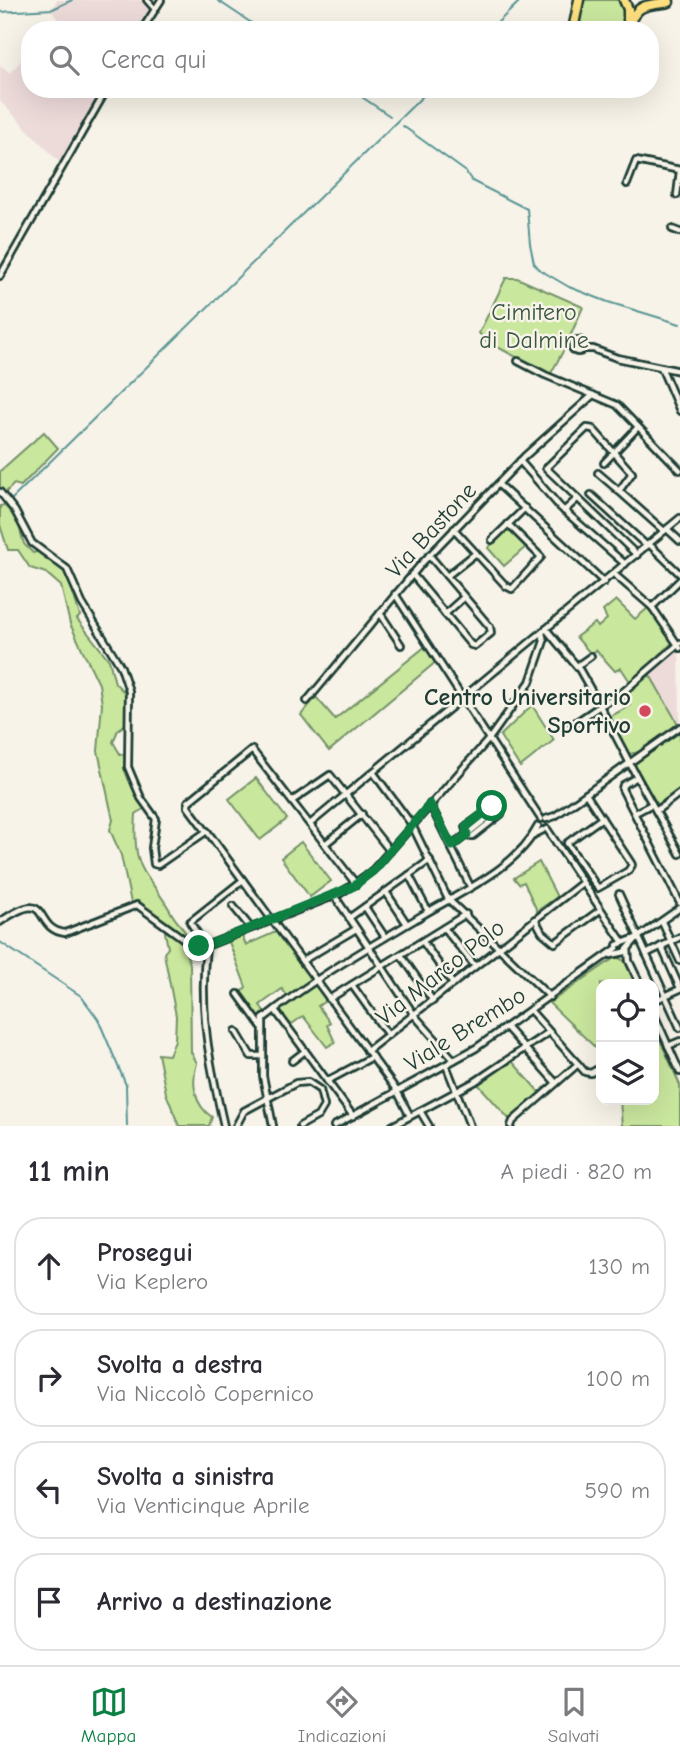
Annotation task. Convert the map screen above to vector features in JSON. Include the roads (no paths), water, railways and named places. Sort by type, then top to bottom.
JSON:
[{"type":"highway","points":[[575,21],[579,0]]},
{"type":"highway","points":[[624,0],[629,12],[627,21]]},
{"type":"highway","points":[[631,21],[640,7],[648,3],[664,1],[680,5]]},
{"type":"street","points":[[147,0],[155,9]]},
{"type":"street","points":[[148,21],[161,0]]},
{"type":"street","points":[[0,277],[102,98]]},
{"type":"street","points":[[627,184],[636,161],[680,171],[677,195]]},
{"type":"street","points":[[672,229],[680,232]]},
{"type":"street","points":[[593,349],[584,342],[576,341],[571,348],[577,351],[593,349],[680,371]]},
{"type":"street","points":[[583,349],[584,342]]},
{"type":"street","points":[[518,361],[617,405],[680,470]]},
{"type":"street","points":[[661,366],[680,411]]},
{"type":"street","name":"Via Bastone","points":[[307,701],[429,555],[520,461],[593,395]]},
{"type":"street","points":[[619,491],[632,474],[589,427],[547,465],[576,500],[637,555]]},
{"type":"street","points":[[604,463],[638,427]]},
{"type":"street","points":[[520,461],[564,511],[625,564]]},
{"type":"street","points":[[598,472],[680,541]]},
{"type":"street","points":[[498,484],[604,582]]},
{"type":"street","points":[[0,492],[39,550],[66,568],[84,607],[125,675],[129,693],[128,765],[141,798],[156,819],[152,848],[154,863],[158,865],[206,831]]},
{"type":"street","points":[[591,495],[680,574]]},
{"type":"street","points":[[564,511],[576,500]]},
{"type":"street","points":[[492,540],[525,508]]},
{"type":"street","points":[[310,824],[680,518]]},
{"type":"street","points":[[454,529],[506,586],[515,587],[541,558],[508,524]]},
{"type":"street","points":[[447,576],[476,553]]},
{"type":"street","points":[[412,574],[472,646],[490,634],[490,627],[429,555]]},
{"type":"street","points":[[569,727],[623,692],[679,646],[652,607],[614,573]]},
{"type":"street","points":[[652,607],[680,580]]},
{"type":"street","points":[[395,594],[616,934],[638,979]]},
{"type":"street","points":[[445,614],[464,597]]},
{"type":"street","points":[[380,613],[401,645]]},
{"type":"street","points":[[544,631],[577,666],[680,854]]},
{"type":"street","points":[[0,922],[28,906],[38,910],[54,929],[64,933],[130,906],[140,905],[188,942],[206,946],[356,884],[390,851],[489,739],[533,678],[544,631]]},
{"type":"street","points":[[577,666],[591,656]]},
{"type":"street","points":[[273,1126],[262,1056],[263,1018],[407,923],[505,864],[555,816],[680,727]]},
{"type":"street","points":[[356,884],[253,750],[188,802],[188,807],[397,1091],[410,1116]]},
{"type":"street","points":[[373,772],[412,825],[448,899],[550,997]]},
{"type":"street","points":[[292,801],[328,774],[390,851]]},
{"type":"street","points":[[637,777],[622,788],[680,903]]},
{"type":"street","points":[[656,811],[680,793]]},
{"type":"street","points":[[586,794],[602,818],[632,865],[628,871],[597,888],[567,842],[602,818]]},
{"type":"street","points":[[430,804],[470,886]]},
{"type":"street","points":[[635,813],[652,804]]},
{"type":"street","points":[[452,846],[500,808]]},
{"type":"street","points":[[325,844],[362,814]]},
{"type":"street","points":[[349,918],[430,860]]},
{"type":"street","points":[[409,875],[428,911]]},
{"type":"street","points":[[224,1126],[205,1042],[202,984],[206,946],[190,922],[243,880]]},
{"type":"street","name":"Via Marco Polo","points":[[367,1051],[582,883]]},
{"type":"street","points":[[386,892],[407,923]]},
{"type":"street","points":[[619,894],[680,1028]]},
{"type":"street","points":[[334,895],[380,968],[415,1016],[454,1060]]},
{"type":"street","points":[[233,906],[251,928]]},
{"type":"street","points":[[365,907],[385,937]]},
{"type":"street","points":[[620,945],[638,937],[680,908]]},
{"type":"street","name":"Via Marco Polo","points":[[535,919],[544,934],[555,943],[600,910]]},
{"type":"street","points":[[329,999],[466,914]]},
{"type":"street","points":[[662,922],[680,961]]},
{"type":"street","points":[[444,928],[475,966]]},
{"type":"street","points":[[302,961],[356,929]]},
{"type":"street","points":[[629,961],[628,948],[638,937]]},
{"type":"street","points":[[646,954],[680,937]]},
{"type":"street","points":[[423,942],[453,984]]},
{"type":"street","points":[[620,945],[628,948]]},
{"type":"street","points":[[620,945],[628,948]]},
{"type":"street","name":"Viale Brembo","points":[[334,1126],[344,1124],[353,1116],[454,1060],[610,956],[620,945]]},
{"type":"street","points":[[659,999],[680,988],[661,946]]},
{"type":"street","points":[[401,955],[433,1001]]},
{"type":"street","points":[[352,985],[388,1035]]},
{"type":"street","points":[[238,994],[261,1027]]},
{"type":"street","points":[[275,1010],[353,1116]]},
{"type":"street","points":[[530,1010],[588,1073],[596,1069]]},
{"type":"street","points":[[659,1025],[680,1072]]},
{"type":"street","points":[[506,1027],[556,1083]]},
{"type":"street","points":[[236,1031],[251,1056],[262,1056]]},
{"type":"street","points":[[392,1126],[456,1091],[549,1032]]},
{"type":"street","points":[[668,1046],[680,1041]]},
{"type":"street","points":[[292,1062],[306,1051]]},
{"type":"street","points":[[327,1081],[372,1057]]},
{"type":"street","points":[[511,1126],[578,1064]]},
{"type":"street","points":[[446,1065],[470,1126]]},
{"type":"street","points":[[236,1126],[243,1112],[298,1082],[316,1085],[323,1094],[323,1108],[300,1126]]},
{"type":"street","points":[[420,1111],[429,1126]]},
{"type":"waterway","points":[[0,12],[53,9],[72,0]]},
{"type":"waterway","points":[[217,0],[248,21]]},
{"type":"waterway","points":[[499,21],[521,0]]},
{"type":"waterway","points":[[363,98],[390,116]]},
{"type":"waterway","points":[[10,501],[421,98]]},
{"type":"waterway","points":[[403,126],[465,171],[472,181],[527,209],[534,263],[540,270],[569,287],[680,324]]},
{"type":"waterway","points":[[0,942],[81,996],[98,1019],[126,1085],[127,1126]]},
{"type":"place","name":"Centro Universitario Sportivo","points":[[645,711]]},
{"type":"park label","name":"Cimitero di Dalmine","points":[[534,326]]}]
